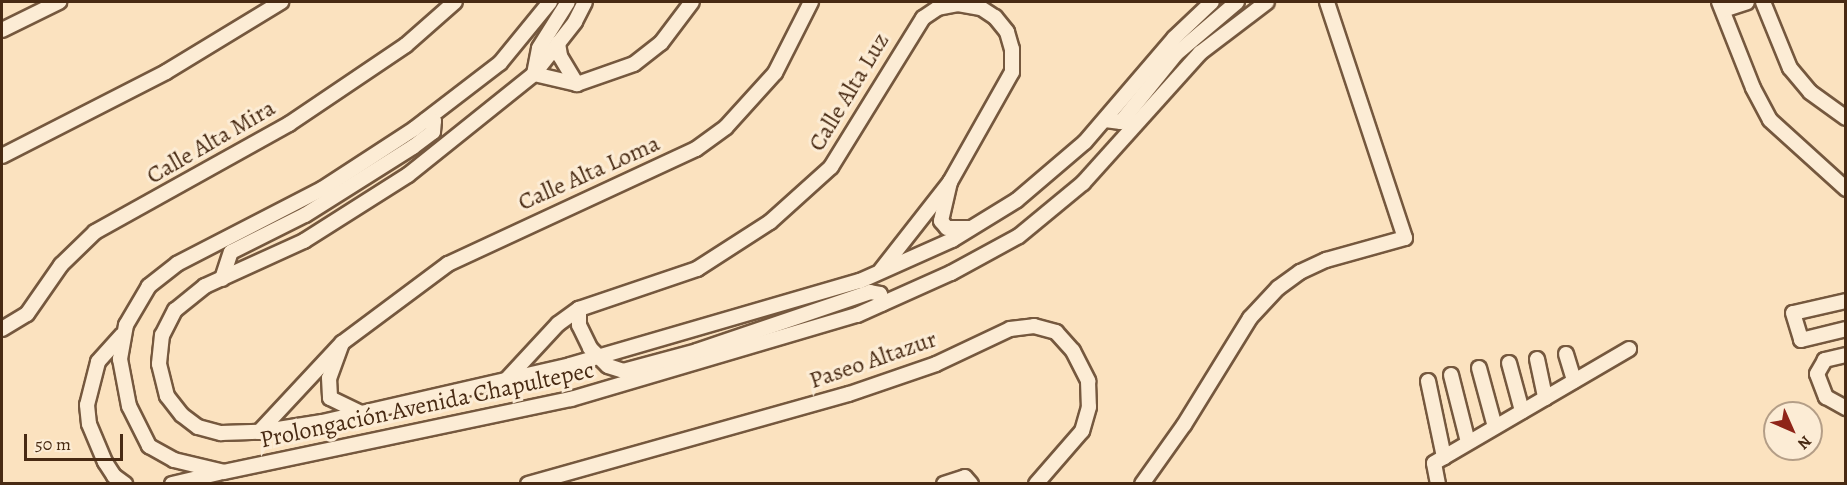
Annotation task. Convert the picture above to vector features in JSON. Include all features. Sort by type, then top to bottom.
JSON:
[{"type":"street","points":[[2,30],[59,2]]},
{"type":"street","points":[[2,156],[165,72],[281,2]]},
{"type":"street","name":"Calle Alta Mira","points":[[2,329],[27,314],[61,265],[95,232],[289,124],[406,45],[454,2]]},
{"type":"street","name":"Prolongación Avenida Chapultepec","points":[[550,2],[501,63],[426,120],[322,189],[162,274],[140,299],[122,335],[123,383],[149,446],[174,460],[224,472],[571,399],[723,357],[882,304],[951,273],[1019,236],[1083,183],[1200,53],[1267,2]]},
{"type":"street","points":[[568,2],[539,48],[534,74],[577,84],[634,64],[661,43],[692,2]]},
{"type":"street","name":"Prolongación Avenida Chapultepec","points":[[585,2],[534,74],[408,175],[304,241],[222,279],[186,299],[166,322],[158,354],[162,380],[174,405],[198,427],[221,433],[259,432],[363,413],[598,357],[880,272],[975,227],[1017,200],[1085,142],[1174,38],[1212,2]]},
{"type":"street","name":"Calle Alta Loma","points":[[259,432],[342,343],[448,264],[696,149],[719,132],[775,73],[811,2]]},
{"type":"street","points":[[1105,120],[1121,122],[1176,54],[1237,2]]},
{"type":"street","points":[[1142,483],[1184,425],[1250,318],[1278,288],[1300,272],[1326,260],[1405,238],[1327,2]]},
{"type":"street","points":[[1747,2],[1721,6],[1753,88],[1770,120],[1845,189]]},
{"type":"street","points":[[1763,2],[1790,68],[1810,92],[1845,118]]},
{"type":"street","name":"Calle Alta Luz","points":[[507,380],[558,324],[579,309],[697,269],[770,222],[831,167],[923,18],[938,8],[958,4],[981,8],[995,17],[1007,32],[1012,49],[1012,72],[950,182],[880,272]]},
{"type":"street","points":[[558,43],[560,56],[577,84]]},
{"type":"street","points":[[222,279],[231,252],[305,215],[413,147],[433,132],[434,121],[426,120]]},
{"type":"street","name":"Calle Alta Luz","points":[[950,182],[941,222],[947,228],[956,230],[975,227]]},
{"type":"street","points":[[579,309],[583,337],[598,357],[612,368],[623,371],[697,351],[870,292],[880,294],[882,304]]},
{"type":"street","points":[[1845,301],[1793,312],[1801,340],[1845,329]]},
{"type":"street","name":"Paseo Altazur","points":[[528,483],[849,394],[936,364],[1010,329],[1034,326],[1056,332],[1074,351],[1088,381],[1089,407],[1082,431],[1035,483]]},
{"type":"street","points":[[122,335],[98,362],[87,405],[92,433],[105,462],[114,477],[125,483]]},
{"type":"street","points":[[342,343],[329,378],[330,398],[345,408],[363,413]]},
{"type":"street","points":[[1438,483],[1434,463],[1629,349]]},
{"type":"street","points":[[1566,354],[1574,381]]},
{"type":"street","points":[[1845,355],[1824,360],[1817,374],[1826,398],[1845,408]]},
{"type":"street","points":[[1537,359],[1545,398]]},
{"type":"street","points":[[1509,363],[1522,411]]},
{"type":"street","points":[[1479,368],[1495,427]]},
{"type":"street","points":[[1451,375],[1468,442]]},
{"type":"street","points":[[1428,381],[1444,457]]},
{"type":"street","points":[[172,483],[224,472]]},
{"type":"street","points":[[944,483],[965,477],[971,483]]}]
